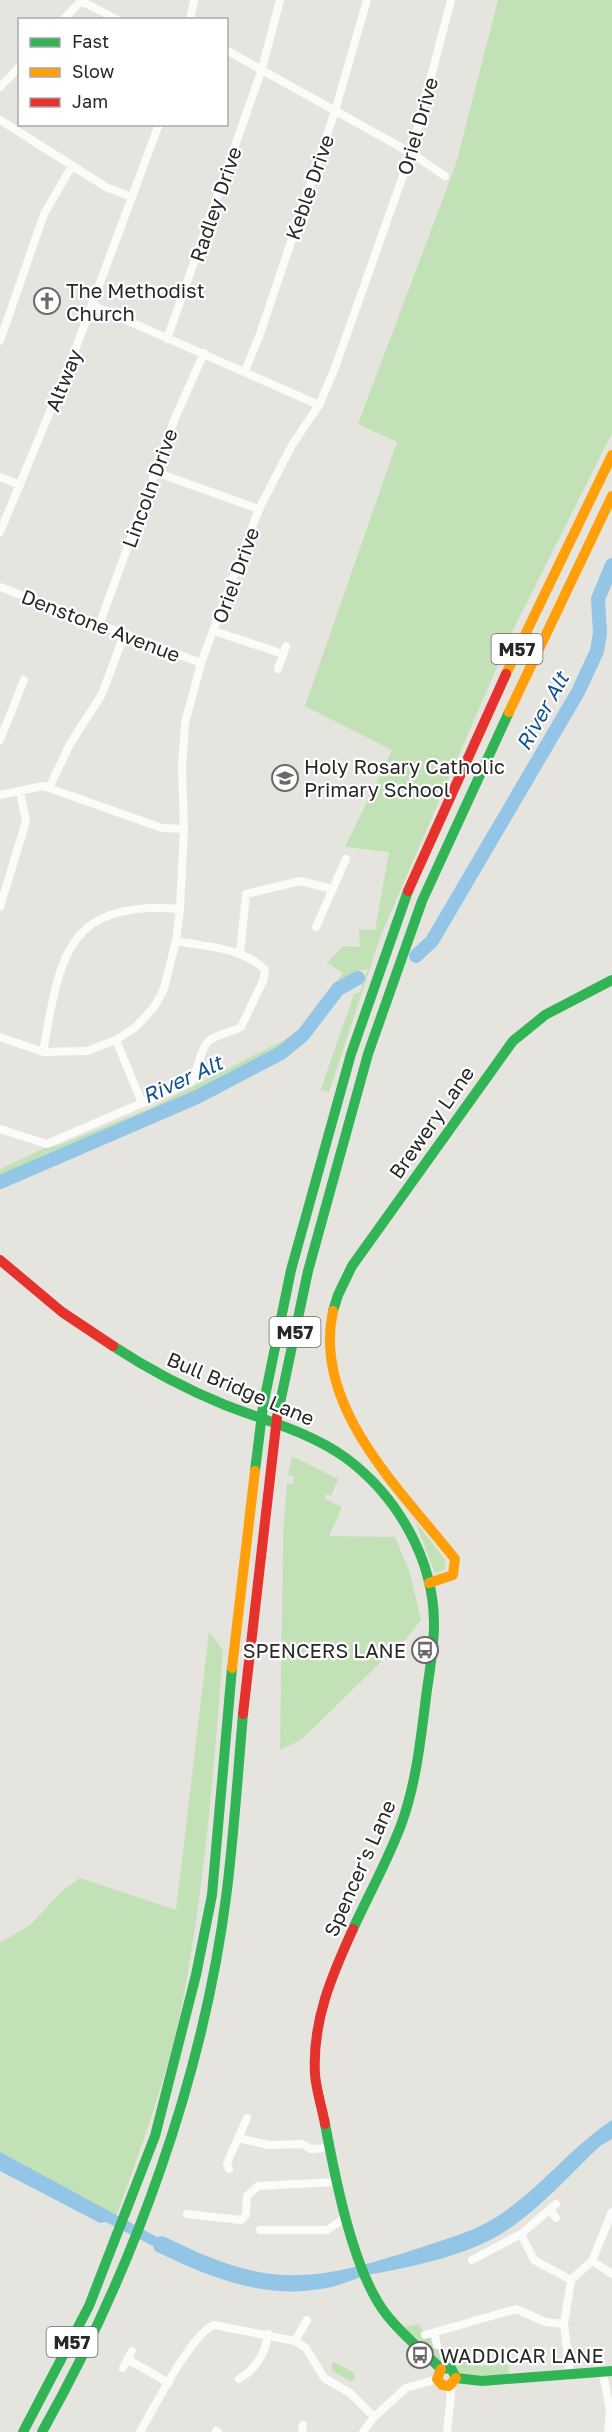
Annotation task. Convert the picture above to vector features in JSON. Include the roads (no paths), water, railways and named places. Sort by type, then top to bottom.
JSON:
[{"type":"main road","name":"M57","points":[[23,2432],[70,2346],[113,2248],[155,2136],[177,2056],[212,1895],[233,1653],[263,1406],[291,1269],[351,1054],[405,898],[528,624],[612,455]]},
{"type":"main road","name":"M57","points":[[42,2432],[76,2372],[129,2255],[169,2144],[193,2059],[212,1976],[225,1902],[249,1644],[276,1427],[308,1271],[368,1054],[422,901],[550,621],[612,496]]},
{"type":"main road","name":"Brewery Lane","points":[[429,1583],[453,1575],[455,1559],[353,1426],[335,1379],[330,1329],[336,1299],[352,1266],[500,1057],[536,1021],[612,980]]},
{"type":"main road","name":"Bull Bridge Lane","points":[[0,1260],[62,1312],[120,1352],[196,1392],[294,1430],[346,1458],[385,1494],[411,1532],[429,1583]]},
{"type":"main road","name":"Spencer's Lane","points":[[429,1583],[434,1624],[433,1646],[422,1739],[413,1789],[390,1850],[348,1936],[327,1986],[318,2022],[315,2074],[336,2182],[367,2285],[386,2315],[439,2374]]},
{"type":"main road","points":[[452,2382],[451,2368],[439,2374],[442,2385],[452,2382],[482,2382],[607,2372]]},
{"type":"street","points":[[190,18],[194,0]]},
{"type":"street","name":"Radley Drive","points":[[167,339],[262,69],[280,0]]},
{"type":"street","name":"Keble Drive","points":[[245,371],[260,334],[335,111],[366,0]]},
{"type":"street","name":"Oriel Drive","points":[[0,1037],[43,1052],[87,1051],[116,1040],[136,1027],[154,1007],[164,989],[176,941],[180,909],[184,830],[182,767],[185,723],[201,663],[259,509],[292,445],[319,405],[335,368],[411,153],[451,0]]},
{"type":"street","points":[[65,18],[79,3],[85,3],[114,18]]},
{"type":"street","points":[[228,51],[411,153],[445,177]]},
{"type":"street","points":[[0,87],[18,68]]},
{"type":"street","points":[[0,120],[106,187],[132,197]]},
{"type":"street","name":"Altway","points":[[0,532],[92,305],[158,126]]},
{"type":"street","points":[[0,341],[4,320],[44,214],[72,166]]},
{"type":"street","points":[[92,305],[319,405]]},
{"type":"street","name":"Lincoln Drive","points":[[99,625],[175,418],[204,353]]},
{"type":"street","points":[[155,472],[259,509]]},
{"type":"street","points":[[0,477],[20,485]]},
{"type":"street","name":"Denstone Avenue","points":[[0,587],[201,663]]},
{"type":"street","points":[[214,631],[284,650],[278,669]]},
{"type":"street","points":[[49,788],[69,744],[102,694],[124,635]]},
{"type":"street","points":[[0,740],[24,680]]},
{"type":"street","points":[[0,795],[43,786],[162,828],[184,830]]},
{"type":"street","points":[[0,907],[27,821],[20,791]]},
{"type":"street","points":[[316,927],[346,859]]},
{"type":"street","points":[[240,953],[246,894],[300,881],[333,889]]},
{"type":"street","points":[[43,1052],[58,975],[67,951],[82,930],[103,917],[130,908],[180,909]]},
{"type":"street","points":[[0,1129],[47,1144],[191,1082],[199,1070],[202,1049],[210,1040],[241,1027],[263,981],[265,970],[255,960],[240,953],[176,941]]},
{"type":"street","points":[[116,1040],[142,1103]]},
{"type":"street","points":[[229,2169],[228,2163],[247,2118]]},
{"type":"street","points":[[238,2138],[269,2145],[302,2144],[311,2150],[328,2148]]},
{"type":"street","points":[[187,2214],[241,2220],[246,2215],[247,2196],[258,2186],[336,2182]]},
{"type":"street","points":[[472,2260],[520,2234],[553,2207],[556,2218]]},
{"type":"street","points":[[570,2375],[564,2324],[571,2280],[592,2261],[612,2212]]},
{"type":"street","points":[[260,2230],[327,2230],[346,2217]]},
{"type":"street","points":[[520,2234],[534,2260],[571,2280]]},
{"type":"street","points":[[592,2261],[612,2274]]},
{"type":"street","points":[[425,2335],[516,2309],[544,2322],[564,2324]]},
{"type":"street","points":[[295,2341],[307,2320]]},
{"type":"street","points":[[140,2432],[204,2329],[214,2325],[295,2341],[306,2348],[324,2378],[350,2393],[374,2417]]},
{"type":"street","points":[[434,2333],[437,2345]]},
{"type":"street","points":[[239,2379],[251,2376],[263,2354],[267,2334]]},
{"type":"street","points":[[123,2368],[132,2351]]},
{"type":"street","points":[[128,2359],[169,2384]]},
{"type":"street","points":[[607,2372],[610,2412],[608,2432]]},
{"type":"street","points":[[363,2432],[374,2417],[406,2388],[439,2374]]},
{"type":"street","points":[[447,2432],[452,2382]]},
{"type":"water","points":[[612,2120],[612,2139],[600,2146],[523,2219],[494,2238],[465,2251],[434,2260],[372,2274],[327,2288],[298,2291],[256,2288],[194,2269],[155,2251],[153,2246],[106,2222],[100,2223],[0,2171],[0,2152],[157,2237],[163,2236],[231,2265],[260,2272],[288,2275],[316,2274],[378,2261],[487,2223],[522,2198],[585,2141]]},
{"type":"waterway","name":"River Alt","points":[[416,956],[432,941],[578,692],[597,651],[600,633],[598,599],[612,565]]},
{"type":"waterway","name":"River Alt","points":[[0,1182],[197,1097],[281,1053],[303,1035],[338,989],[358,978]]},
{"type":"place","name":"The Methodist Church","points":[[47,301]]},
{"type":"place","name":"Holy Rosary Catholic Primary School","points":[[285,778]]},
{"type":"place","name":"SPENCERS LANE","points":[[425,1650]]},
{"type":"place","name":"WADDICAR LANE","points":[[420,2355]]}]
